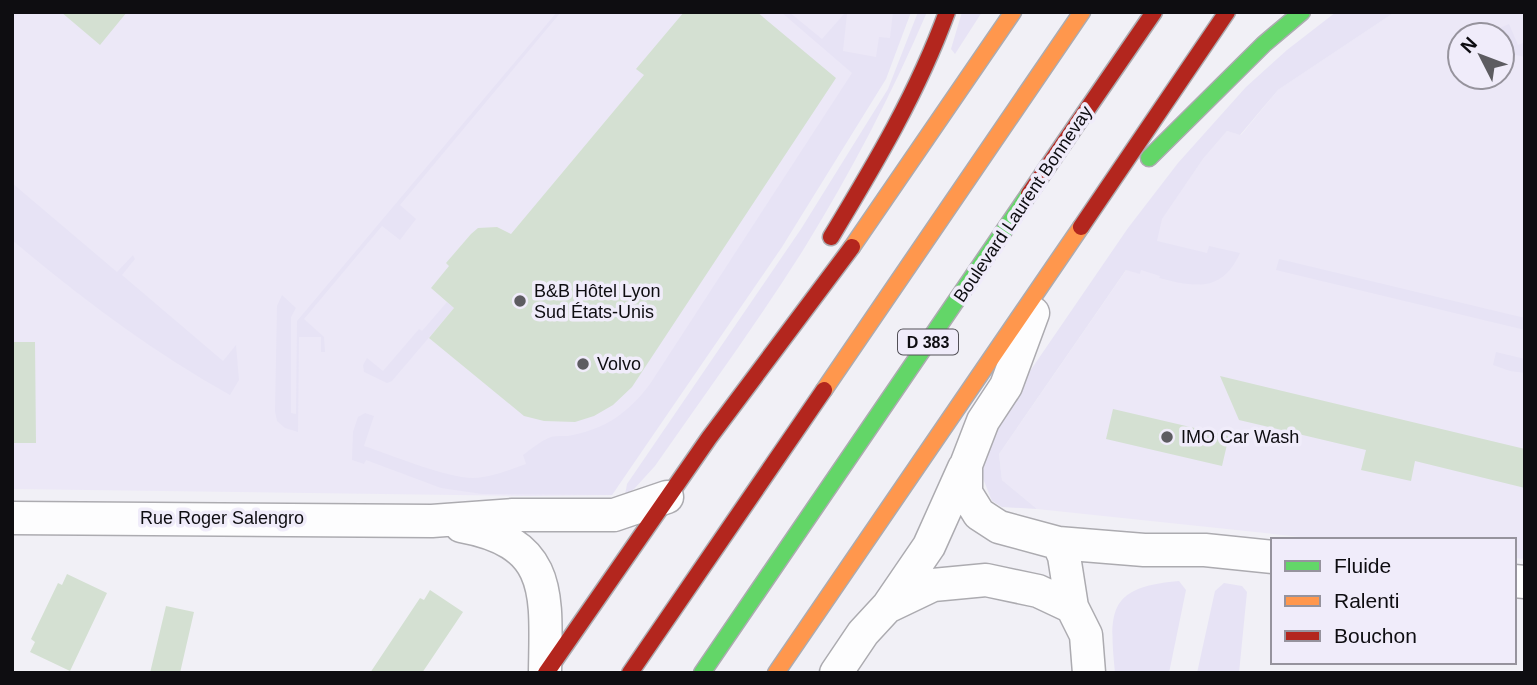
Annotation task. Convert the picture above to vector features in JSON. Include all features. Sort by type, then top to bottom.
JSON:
[{"type":"highway","points":[[824,247],[892,135],[934,48],[947,12]]},
{"type":"highway","points":[[546,673],[667,497],[857,240],[1013,12]]},
{"type":"highway","points":[[630,673],[1082,12]]},
{"type":"highway","name":"Boulevard Laurent Bonnevay","points":[[702,673],[1154,12]]},
{"type":"highway","points":[[776,673],[1227,12]]},
{"type":"highway","points":[[1084,222],[1264,44],[1302,12]]},
{"type":"highway","points":[[732,407],[798,293]]},
{"type":"street","points":[[836,673],[863,633],[887,607],[929,545],[966,465],[982,421],[1006,386],[1045,279]]},
{"type":"street","points":[[966,465],[966,493],[979,514],[999,527],[1058,543],[1144,550],[1205,550],[1271,557]]},
{"type":"street","name":"Rue Roger Salengro","points":[[12,518],[432,521],[513,514],[614,515],[667,497]]},
{"type":"street","name":"Rue Roger Salengro","points":[[432,521],[486,531],[524,553],[537,569],[546,616],[546,673]]},
{"type":"street","points":[[1058,543],[1064,556],[1072,607],[1086,635],[1089,673]]},
{"type":"street","points":[[887,607],[933,585],[986,580],[1038,591],[1072,607]]},
{"type":"shaded area","points":[[12,12],[911,12],[880,88],[612,495],[529,496],[12,489]]},
{"type":"shaded area","points":[[557,12],[561,12],[400,205],[416,219],[400,240],[382,226],[304,319],[324,337],[325,352],[321,352],[321,337],[299,337],[298,432],[285,428],[277,421],[275,411],[277,306],[282,295],[296,308],[291,317],[291,413],[296,414],[297,321]]},
{"type":"shaded area","points":[[781,12],[789,12],[822,39],[844,14],[847,14],[843,51],[876,57],[879,37],[890,38],[893,12],[911,12],[886,79],[782,247],[612,495],[482,494],[441,488],[366,460],[364,464],[352,460],[353,432],[358,417],[365,413],[374,416],[364,446],[434,470],[473,478],[494,475],[526,464],[523,455],[544,440],[571,436],[596,428],[634,403],[650,384],[852,73]]},
{"type":"shaded area","points":[[918,12],[927,12],[900,73],[855,161],[805,247],[655,466],[625,495],[627,484],[801,229],[888,89]]},
{"type":"shaded area","points":[[962,12],[982,12],[955,54],[951,49]]},
{"type":"shaded area","points":[[1336,12],[1395,12],[1278,90],[1240,135],[1227,131],[1203,159],[1162,219],[1157,241],[1207,253],[1209,246],[1240,253],[1233,266],[1216,281],[1196,285],[1159,278],[1160,276],[1141,270],[1140,274],[1126,270],[999,454],[1002,480],[1037,509],[1002,507],[992,501],[982,476],[982,460],[1004,409],[1128,228],[1178,163],[1246,87],[1287,50]]},
{"type":"shaded area","points":[[1395,12],[1525,12],[1525,559],[1516,558],[1516,538],[1311,538],[1037,509],[1002,480],[999,454],[1203,159],[1227,131],[1241,135],[1278,90]]},
{"type":"shaded area","points":[[1516,40],[1518,45],[1525,42],[1525,57],[1516,55]]},
{"type":"shaded area","points":[[12,183],[117,272],[133,255],[135,259],[122,275],[223,361],[236,345],[239,380],[230,395],[117,323],[12,240]]},
{"type":"shaded area","points":[[1279,259],[1525,318],[1525,330],[1276,270]]},
{"type":"shaded area","points":[[447,302],[454,308],[392,381],[387,383],[364,372],[363,365],[367,358],[383,371],[419,329],[422,331]]},
{"type":"shaded area","points":[[1496,352],[1525,359],[1525,373],[1493,365]]},
{"type":"shaded area","points":[[1179,581],[1186,590],[1169,673],[1115,673],[1112,633],[1118,606],[1126,596],[1138,589]]},
{"type":"shaded area","points":[[1224,583],[1242,586],[1247,592],[1239,673],[1197,673],[1215,591]]},
{"type":"building","points":[[61,12],[127,12],[100,45]]},
{"type":"building","points":[[684,12],[757,12],[836,78],[632,387],[613,405],[594,416],[575,422],[544,421],[524,416],[429,338],[454,308],[431,288],[449,266],[446,263],[478,228],[497,227],[511,234],[644,75],[636,69]]},
{"type":"building","points":[[12,342],[35,342],[36,443],[12,443]]},
{"type":"building","points":[[1220,376],[1525,449],[1525,488],[1415,461],[1411,481],[1361,470],[1366,450],[1239,420]]},
{"type":"building","name":"IMO Car Wash","points":[[1113,409],[1229,436],[1222,466],[1106,439]]},
{"type":"building","points":[[67,574],[107,593],[70,671],[30,652],[35,642],[31,639],[58,583],[62,585]]},
{"type":"building","points":[[430,590],[463,612],[422,673],[370,673],[420,598],[424,600]]},
{"type":"building","points":[[166,606],[194,612],[180,673],[150,673]]},
{"type":"traffic: fast","points":[[1149,158],[1264,44],[1302,12]]},
{"type":"traffic: fast","points":[[702,673],[1029,194]]},
{"type":"traffic: slow","points":[[852,247],[1013,12]]},
{"type":"traffic: slow","points":[[824,390],[1082,12]]},
{"type":"traffic: slow","points":[[776,673],[1081,227]]},
{"type":"traffic: jam","points":[[831,237],[909,99],[947,12]]},
{"type":"traffic: jam","points":[[1029,194],[1154,12]]},
{"type":"traffic: jam","points":[[1081,227],[1227,12]]},
{"type":"traffic: jam","points":[[546,673],[709,438],[852,247]]},
{"type":"traffic: jam","points":[[630,673],[824,390]]},
{"type":"place","name":"B&B Hôtel Lyon Sud États-Unis","points":[[520,301]]},
{"type":"place","name":"Volvo","points":[[583,364]]},
{"type":"place","name":"IMO Car Wash","points":[[1167,437]]}]
